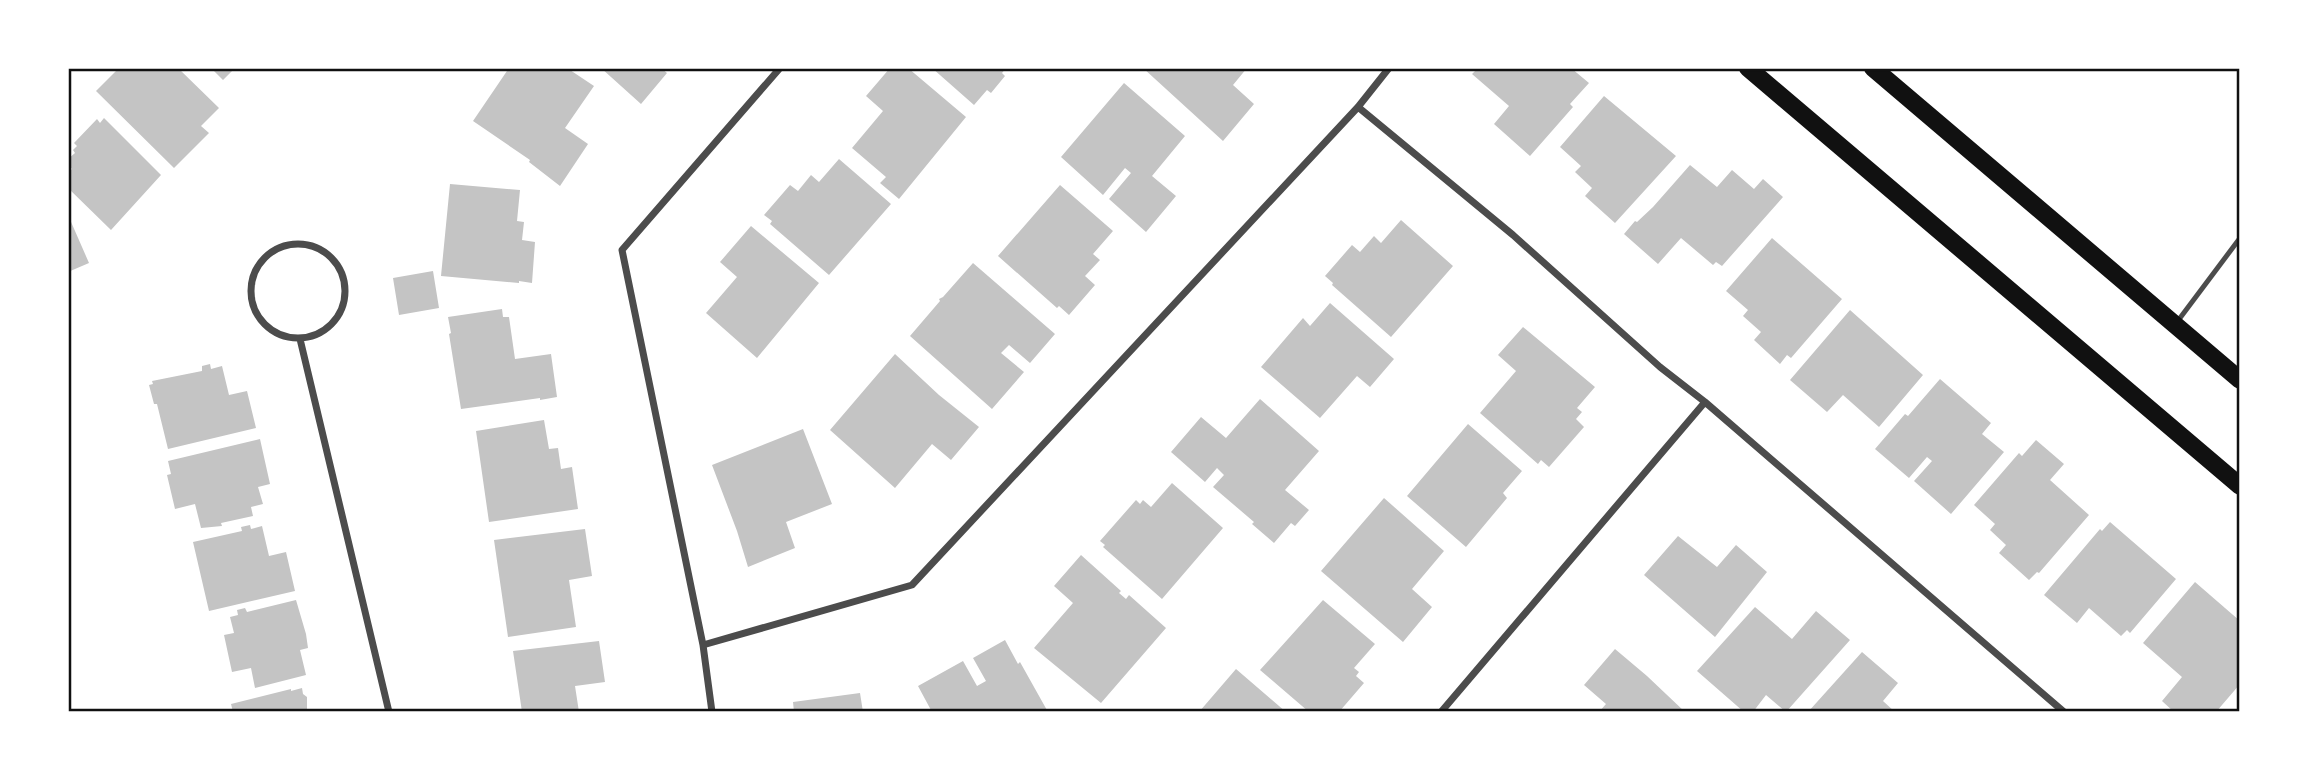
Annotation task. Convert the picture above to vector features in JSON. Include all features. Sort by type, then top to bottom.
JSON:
[{"type":"main road","points":[[1748,68],[2240,486]]},
{"type":"main road","points":[[1873,68],[2240,380]]},
{"type":"street","points":[[712,712],[703,645],[622,250],[780,68]]},
{"type":"street","points":[[703,645],[912,585],[1358,107],[1389,68]]},
{"type":"street","points":[[1358,107],[1513,235],[1660,367],[1705,402],[2064,712]]},
{"type":"street","points":[[296,244],[314,246],[330,256],[341,271],[346,289],[343,307],[334,323],[319,334],[300,339],[282,336],[266,327],[256,312],[251,293],[254,275],[263,259],[278,248],[296,244]]},
{"type":"street","points":[[300,339],[389,712]]},
{"type":"street","points":[[1441,712],[1705,402]]},
{"type":"lane","points":[[2175,325],[2240,238]]},
{"type":"building","points":[[119,68],[178,68],[219,108],[201,126],[209,133],[174,168],[96,91]]},
{"type":"building","points":[[211,68],[235,68],[223,80]]},
{"type":"building","points":[[509,68],[567,68],[594,86],[565,128],[588,144],[560,186],[529,162],[530,160],[473,121]]},
{"type":"building","points":[[601,68],[661,68],[667,73],[641,104]]},
{"type":"building","points":[[890,68],[908,68],[966,117],[899,199],[880,183],[886,177],[852,148],[883,111],[866,96]]},
{"type":"building","points":[[932,68],[1006,68],[1002,73],[1005,76],[991,93],[987,90],[974,105]]},
{"type":"building","points":[[1143,68],[1247,68],[1233,85],[1254,104],[1223,141]]},
{"type":"building","points":[[1478,68],[1571,68],[1589,83],[1570,104],[1573,107],[1530,156],[1494,124],[1509,106],[1472,74]]},
{"type":"building","points":[[1124,83],[1185,136],[1152,176],[1176,196],[1146,232],[1109,199],[1131,173],[1125,168],[1103,195],[1061,157]]},
{"type":"building","points":[[1604,96],[1676,156],[1615,223],[1585,196],[1592,188],[1575,172],[1581,166],[1560,147]]},
{"type":"building","points":[[104,118],[161,175],[111,230],[68,188],[68,172],[72,169],[68,165],[68,159],[75,153],[73,150],[77,146],[74,143],[97,119],[100,123]]},
{"type":"building","points":[[839,159],[891,204],[829,275],[770,224],[772,221],[764,215],[790,185],[798,191],[811,175],[819,182]]},
{"type":"building","points":[[1690,165],[1717,187],[1732,170],[1754,189],[1763,179],[1783,197],[1722,266],[1716,262],[1713,265],[1681,238],[1658,264],[1624,234],[1653,207]]},
{"type":"building","points":[[450,184],[520,190],[517,221],[524,222],[522,240],[535,242],[532,283],[441,276]]},
{"type":"building","points":[[1060,185],[1113,231],[1093,254],[1100,260],[1085,276],[1095,285],[1069,315],[1059,306],[1057,308],[998,256]]},
{"type":"building","points":[[68,215],[89,263],[68,272]]},
{"type":"building","points":[[1401,220],[1453,266],[1391,337],[1325,276],[1352,245],[1360,252],[1374,236],[1381,243]]},
{"type":"building","points":[[751,226],[819,283],[757,358],[706,313],[737,277],[720,262]]},
{"type":"building","points":[[1772,238],[1842,299],[1791,358],[1787,355],[1780,364],[1754,340],[1761,332],[1743,316],[1748,310],[1726,291]]},
{"type":"building","points":[[973,263],[1055,334],[1030,363],[1009,345],[1001,353],[1024,372],[992,409],[910,336],[939,299]]},
{"type":"building","points":[[433,271],[439,308],[399,315],[393,278]]},
{"type":"building","points":[[1330,303],[1394,359],[1370,387],[1357,376],[1320,418],[1261,367],[1303,318],[1310,326]]},
{"type":"building","points":[[502,309],[503,317],[509,317],[515,359],[551,354],[557,397],[461,409],[448,317]]},
{"type":"building","points":[[1850,310],[1923,375],[1879,427],[1843,395],[1827,412],[1790,380]]},
{"type":"building","points":[[1523,327],[1595,387],[1577,408],[1582,412],[1576,419],[1584,427],[1549,467],[1541,460],[1538,464],[1480,413],[1516,371],[1498,355]]},
{"type":"building","points":[[895,354],[979,427],[951,460],[932,444],[895,488],[830,430]]},
{"type":"building","points":[[210,364],[211,369],[222,366],[229,395],[247,391],[256,428],[168,449],[157,404],[154,404],[149,385],[153,384],[152,381],[202,371],[202,366]]},
{"type":"building","points":[[1940,379],[1991,423],[1982,434],[2004,452],[1951,514],[1914,481],[1932,461],[1927,457],[1909,478],[1875,449]]},
{"type":"building","points":[[1260,399],[1319,451],[1285,490],[1309,510],[1295,526],[1291,523],[1274,543],[1213,487],[1224,475],[1217,468],[1205,482],[1171,452],[1201,417],[1226,438]]},
{"type":"building","points":[[544,420],[549,449],[558,448],[561,469],[572,467],[578,509],[489,522],[476,431]]},
{"type":"building","points":[[1468,424],[1522,471],[1503,493],[1507,498],[1466,547],[1407,496]]},
{"type":"building","points":[[803,429],[832,504],[786,522],[795,548],[748,567],[712,465]]},
{"type":"building","points":[[260,439],[270,484],[258,487],[263,504],[251,507],[253,516],[221,523],[222,526],[201,528],[195,504],[175,509],[167,475],[171,474],[168,461]]},
{"type":"building","points":[[2036,440],[2064,464],[2050,480],[2089,515],[2039,573],[2029,580],[1999,553],[2006,545],[1990,530],[1995,524],[1974,505],[2019,453],[2022,456]]},
{"type":"building","points":[[1172,483],[1223,528],[1162,599],[1103,547],[1105,545],[1100,541],[1136,500],[1140,504],[1143,500],[1151,507]]},
{"type":"building","points":[[1384,498],[1444,551],[1412,589],[1432,607],[1403,642],[1321,571]]},
{"type":"building","points":[[2110,522],[2176,579],[2130,633],[2127,630],[2121,636],[2089,608],[2077,623],[2044,595],[2100,529],[2102,531]]},
{"type":"building","points":[[250,525],[251,529],[262,526],[269,556],[286,552],[295,591],[209,611],[193,542],[242,531],[241,527]]},
{"type":"building","points":[[585,529],[592,576],[569,580],[576,627],[508,637],[494,540]]},
{"type":"building","points":[[1678,536],[1717,567],[1736,545],[1767,572],[1715,637],[1644,575]]},
{"type":"building","points":[[1081,555],[1121,591],[1119,593],[1126,599],[1129,595],[1166,628],[1101,703],[1034,648],[1073,603],[1054,586]]},
{"type":"building","points":[[2195,582],[2240,621],[2240,684],[2216,712],[2174,712],[2162,701],[2182,677],[2143,643]]},
{"type":"building","points":[[296,600],[308,648],[300,650],[306,675],[255,688],[251,668],[232,672],[224,635],[234,633],[230,617],[238,615],[237,610],[245,608],[247,612]]},
{"type":"building","points":[[1323,600],[1375,644],[1354,668],[1359,672],[1356,676],[1364,683],[1339,712],[1309,712],[1260,670]]},
{"type":"building","points":[[1755,607],[1792,639],[1816,611],[1850,640],[1786,712],[1766,695],[1753,712],[1744,712],[1697,671]]},
{"type":"building","points":[[1005,640],[1048,712],[932,712],[918,686],[963,661],[977,686],[986,681],[973,658]]},
{"type":"building","points":[[599,641],[605,682],[575,686],[579,712],[522,712],[513,651]]},
{"type":"building","points":[[1615,649],[1685,712],[1599,712],[1606,704],[1584,685]]},
{"type":"building","points":[[1862,652],[1898,683],[1883,701],[1895,712],[1808,712]]},
{"type":"building","points":[[1236,669],[1286,712],[1199,712]]},
{"type":"building","points":[[302,688],[307,697],[307,712],[233,712],[231,704]]},
{"type":"building","points":[[860,693],[863,712],[794,712],[793,702]]}]
